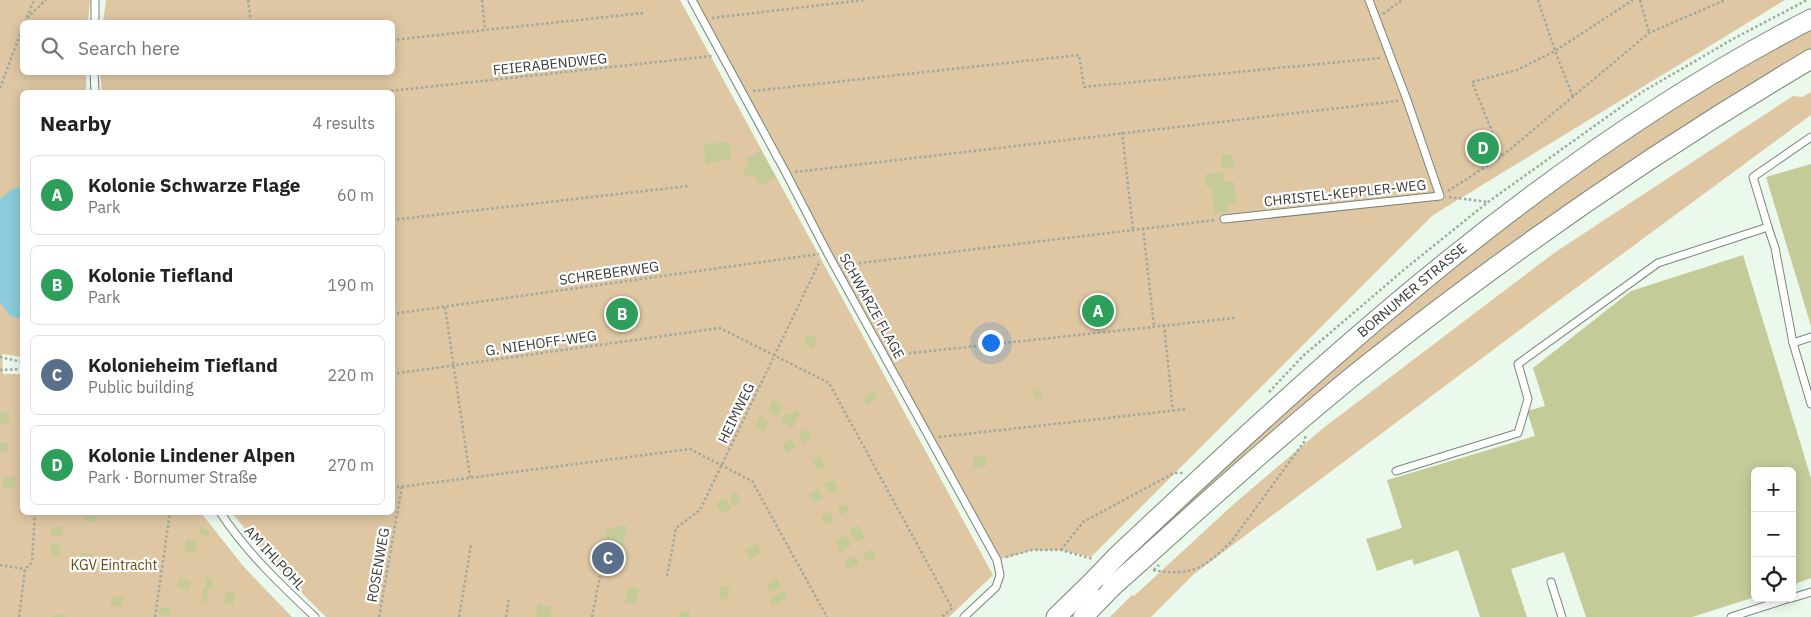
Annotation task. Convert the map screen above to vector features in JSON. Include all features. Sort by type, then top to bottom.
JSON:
[{"type":"main road","name":"BORNUMER STRASSE","points":[[1056,617],[1213,465],[1347,344],[1480,234],[1594,149],[1654,109],[1811,19]]},
{"type":"main road","points":[[1083,617],[1112,587],[1236,475],[1362,369],[1432,315],[1588,201],[1694,132],[1811,60]]},
{"type":"lane","points":[[95,0],[95,20]]},
{"type":"lane","name":"SCHWARZE FLAGE","points":[[692,0],[828,254],[997,560],[1000,575],[996,586],[964,617]]},
{"type":"lane","name":"CHRISTEL-KEPPLER-WEG","points":[[1224,218],[1440,196],[1407,100],[1369,0]]},
{"type":"lane","points":[[94,75],[95,90]]},
{"type":"lane","points":[[1811,137],[1753,177],[1775,248],[1793,343],[1811,404]]},
{"type":"lane","points":[[1396,471],[1518,433],[1528,399],[1518,364],[1658,263],[1768,227]]},
{"type":"lane","points":[[1793,343],[1811,337]]},
{"type":"lane","name":"AM IHLPOHL","points":[[222,515],[230,527],[280,584],[315,617]]},
{"type":"lane","points":[[1551,582],[1562,617]]},
{"type":"lane","points":[[1796,596],[1811,592]]},
{"type":"lane","points":[[1731,617],[1745,615],[1780,602]]},
{"type":"path","points":[[27,18],[34,0]]},
{"type":"path","points":[[27,18],[46,0]]},
{"type":"path","points":[[248,0],[251,20]]},
{"type":"path","points":[[482,0],[485,30]]},
{"type":"path","points":[[703,19],[864,0]]},
{"type":"path","points":[[1376,19],[1402,0]]},
{"type":"path","points":[[1538,0],[1554,51],[1573,97]]},
{"type":"path","points":[[1502,156],[1472,82],[1517,70],[1554,51],[1633,0]]},
{"type":"path","points":[[1640,0],[1649,33]]},
{"type":"path","points":[[1440,196],[1502,156],[1649,33],[1725,0]]},
{"type":"path","points":[[395,40],[643,13]]},
{"type":"path","points":[[0,88],[2,78],[20,34]]},
{"type":"path","name":"FEIERABENDWEG","points":[[395,90],[722,55]]},
{"type":"path","points":[[741,92],[1079,55],[1084,87],[1390,57]]},
{"type":"path","points":[[786,173],[1407,100]]},
{"type":"path","points":[[1122,132],[1133,229]]},
{"type":"path","points":[[395,220],[688,186]]},
{"type":"path","points":[[1440,196],[1488,202]]},
{"type":"path","points":[[835,266],[1224,218]]},
{"type":"path","points":[[1143,228],[1154,326]]},
{"type":"path","name":"HEIMWEG","points":[[667,576],[676,528],[700,510],[820,262],[818,254]]},
{"type":"path","name":"SCHREBERWEG","points":[[395,314],[828,254]]},
{"type":"path","points":[[445,306],[470,477]]},
{"type":"path","points":[[885,356],[1234,318]]},
{"type":"path","points":[[1164,325],[1173,411]]},
{"type":"path","name":"G. NIEHOFF-WEG","points":[[395,374],[720,328],[829,383],[952,608],[942,617]]},
{"type":"path","points":[[0,357],[20,362]]},
{"type":"path","points":[[0,370],[20,369]]},
{"type":"path","points":[[930,438],[1187,409]]},
{"type":"path","points":[[1158,571],[1178,573],[1191,571],[1204,565],[1232,542],[1304,442],[1306,433]]},
{"type":"path","points":[[395,487],[690,449],[752,481],[827,617]]},
{"type":"path","points":[[1060,550],[1083,522],[1174,473],[1185,472]]},
{"type":"path","name":"ROSENWEG","points":[[379,617],[402,486]]},
{"type":"path","points":[[19,617],[26,569],[32,562],[35,515]]},
{"type":"path","points":[[155,617],[170,515]]},
{"type":"path","points":[[459,617],[471,546]]},
{"type":"path","points":[[997,560],[1032,550],[1060,550],[1087,558]]},
{"type":"path","points":[[0,565],[26,569]]},
{"type":"path","points":[[592,617],[600,576]]},
{"type":"path","points":[[506,617],[509,598]]},
{"type":"green space","name":"KGV Eintracht","points":[[0,0],[90,0],[88,20],[20,20],[20,75],[86,75],[86,90],[20,90],[20,357],[2,354],[3,374],[20,374],[20,515],[203,515],[244,567],[292,617],[0,617]]},
{"type":"green space","points":[[106,0],[680,0],[993,575],[949,617],[326,617],[277,566],[234,515],[395,515],[395,90],[102,90],[100,75],[395,75],[395,20],[103,20]]},
{"type":"green space","points":[[692,0],[1785,0],[1433,215],[1091,557],[1061,550],[1033,550],[997,560]]},
{"type":"green space","points":[[1811,29],[1811,52],[1381,343],[1285,420],[1132,556],[1128,556],[1281,413],[1441,275],[1616,142],[1704,87]]},
{"type":"green space","points":[[1811,92],[1811,115],[1557,302],[1194,574],[1151,617],[1110,617],[1235,503],[1322,429],[1554,253],[1793,96],[1802,97]]},
{"type":"water","points":[[20,187],[20,318],[10,316],[0,302],[0,199],[11,190]]},
{"type":"building","points":[[729,142],[731,159],[706,164],[703,144]]},
{"type":"building","points":[[761,151],[776,177],[760,186],[754,175],[748,178],[742,169],[749,165],[745,159]]},
{"type":"building","points":[[1232,154],[1234,168],[1222,169],[1221,155]]},
{"type":"building","points":[[1811,164],[1811,326],[1766,177]]},
{"type":"building","points":[[1224,172],[1225,182],[1234,181],[1236,203],[1228,204],[1229,212],[1215,214],[1211,186],[1206,187],[1205,174]]},
{"type":"building","points":[[1743,255],[1811,478],[1811,578],[1796,584],[1796,467],[1751,467],[1751,598],[1692,617],[1586,617],[1564,552],[1511,569],[1527,617],[1480,617],[1458,550],[1414,565],[1412,559],[1377,571],[1366,539],[1402,528],[1387,480],[1535,436],[1527,411],[1545,406],[1533,368],[1631,291]]},
{"type":"building","points":[[808,334],[818,338],[813,348],[804,344]]},
{"type":"building","points":[[1042,389],[1042,398],[1035,399],[1034,390]]},
{"type":"building","points":[[874,391],[877,399],[867,404],[863,397]]},
{"type":"building","points":[[773,400],[783,405],[777,416],[768,411]]},
{"type":"building","points":[[794,409],[800,413],[793,428],[781,422],[785,413],[791,415]]},
{"type":"building","points":[[0,412],[9,412],[9,424],[0,424]]},
{"type":"building","points":[[760,416],[770,421],[764,432],[754,427]]},
{"type":"building","points":[[807,429],[811,439],[803,443],[798,434]]},
{"type":"building","points":[[791,439],[796,448],[787,453],[782,444]]},
{"type":"building","points":[[0,442],[8,442],[8,453],[0,452]]},
{"type":"building","points":[[985,455],[987,466],[974,468],[973,457]]},
{"type":"building","points":[[820,456],[826,467],[818,471],[812,460]]},
{"type":"building","points":[[3,477],[15,477],[15,488],[2,488]]},
{"type":"building","points":[[833,479],[838,489],[830,494],[824,484]]},
{"type":"building","points":[[818,489],[823,498],[813,503],[809,494]]},
{"type":"building","points":[[737,492],[741,501],[733,506],[730,496]]},
{"type":"building","points":[[726,498],[731,508],[722,513],[716,503]]},
{"type":"building","points":[[846,504],[850,510],[841,515],[837,509]]},
{"type":"building","points":[[830,512],[834,521],[826,525],[821,517]]},
{"type":"building","points":[[85,515],[95,515],[95,522],[85,522]]},
{"type":"building","points":[[627,525],[618,574],[593,570],[598,542],[604,542],[606,530]]},
{"type":"building","points":[[858,525],[865,538],[856,542],[849,529]]},
{"type":"building","points":[[201,526],[210,532],[206,537],[198,532]]},
{"type":"building","points":[[51,527],[63,527],[63,536],[51,535]]},
{"type":"building","points":[[846,535],[851,546],[840,552],[835,541]]},
{"type":"building","points":[[186,539],[197,540],[196,552],[185,551]]},
{"type":"building","points":[[51,543],[60,544],[59,556],[51,556]]},
{"type":"building","points":[[757,543],[762,552],[750,559],[745,550]]},
{"type":"building","points":[[872,549],[876,557],[867,562],[863,554]]},
{"type":"building","points":[[80,553],[92,554],[91,567],[79,566]]},
{"type":"building","points":[[855,556],[859,563],[848,569],[844,562]]},
{"type":"building","points":[[119,560],[128,562],[126,573],[117,572]]},
{"type":"building","points":[[179,578],[191,580],[189,590],[177,588]]},
{"type":"building","points":[[206,578],[213,578],[212,588],[205,587]]},
{"type":"building","points":[[777,579],[781,587],[770,593],[766,585]]},
{"type":"building","points":[[721,585],[729,587],[727,600],[719,598]]},
{"type":"building","points":[[628,586],[639,588],[636,604],[625,602]]},
{"type":"building","points":[[203,588],[208,589],[207,602],[201,601]]},
{"type":"building","points":[[226,591],[235,593],[233,605],[224,603]]},
{"type":"building","points":[[784,591],[787,597],[773,606],[769,600]]},
{"type":"building","points":[[112,595],[124,598],[121,607],[110,605]]},
{"type":"building","points":[[538,604],[552,607],[550,617],[536,617]]},
{"type":"building","points":[[160,607],[170,608],[169,616],[159,614]]},
{"type":"building","points":[[681,610],[690,612],[689,617],[679,617]]},
{"type":"building","points":[[52,615],[65,615],[65,617],[52,617]]},
{"type":"place","name":"Kolonie Lindener Alpen","points":[[1483,148]]},
{"type":"place","name":"Kolonie Schwarze Flage","points":[[1098,311]]},
{"type":"place","name":"Kolonie Tiefland","points":[[622,314]]},
{"type":"place","name":"Kolonieheim Tiefland","points":[[608,558]]}]
